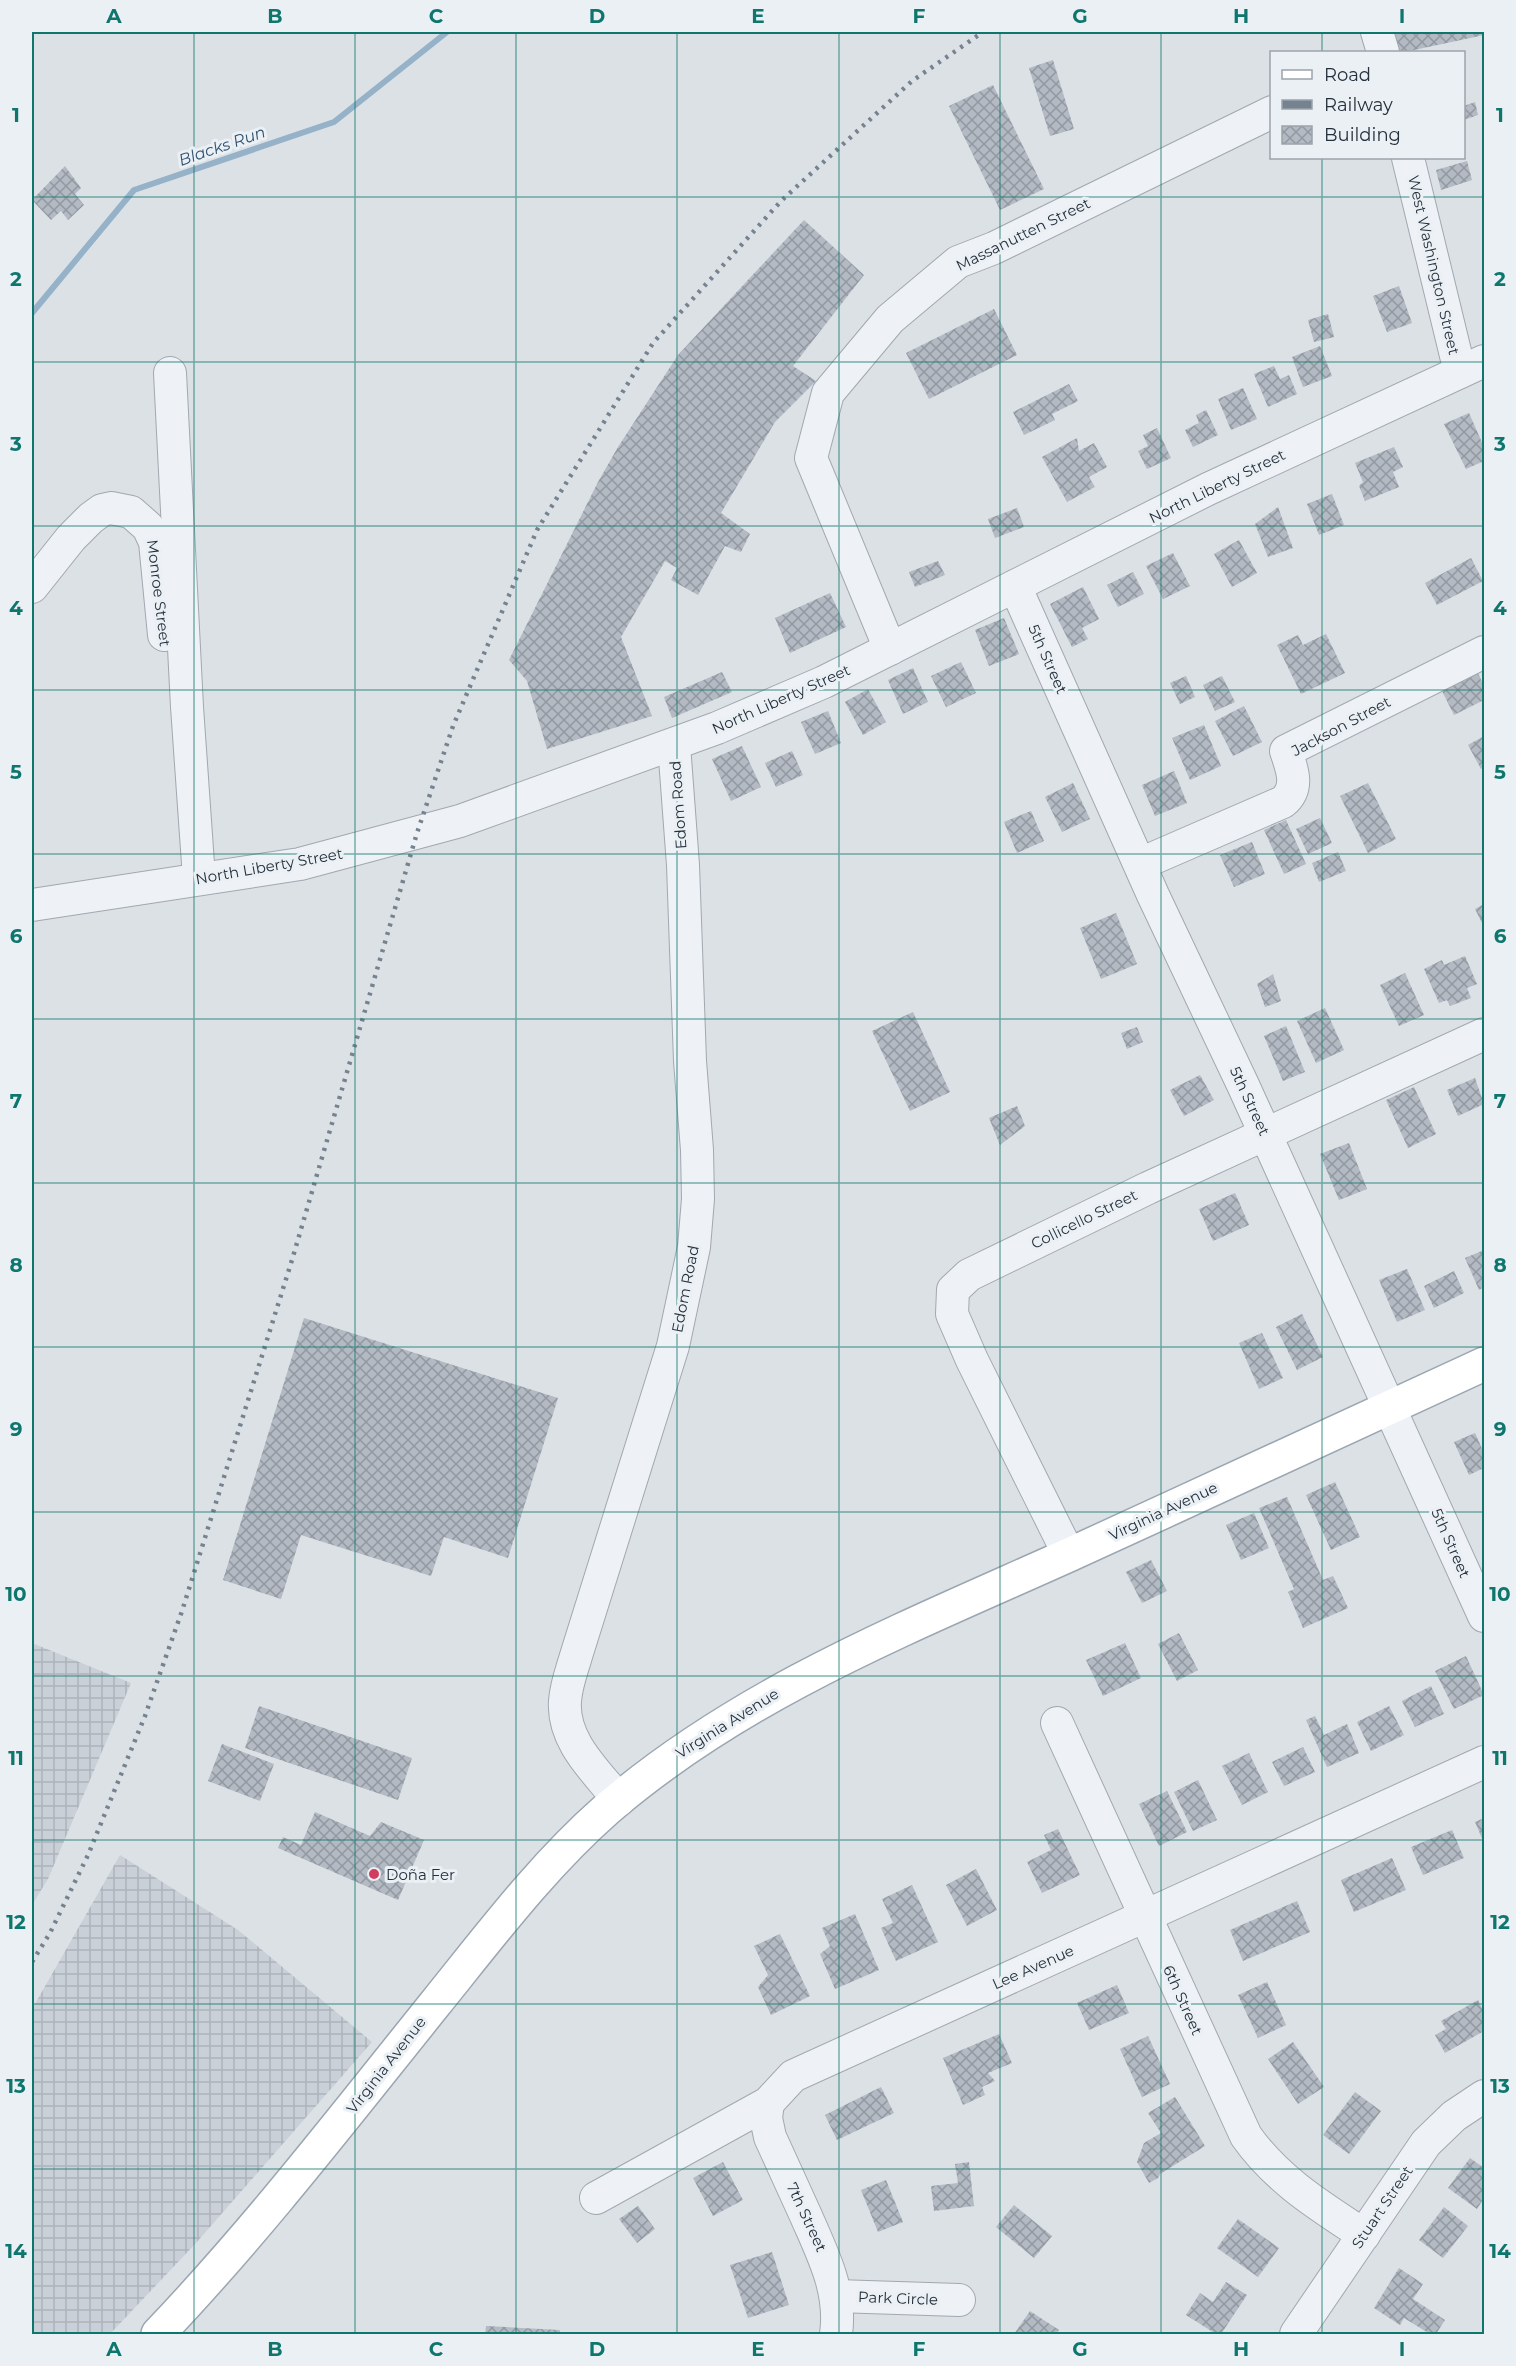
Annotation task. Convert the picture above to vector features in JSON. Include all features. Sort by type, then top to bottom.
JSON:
[{"type":"main road","name":"Virginia Avenue","points":[[158,2334],[210,2278],[325,2142],[517,1903],[570,1844],[619,1800],[709,1732],[781,1689],[889,1634],[1068,1555],[1485,1364]]},
{"type":"street","points":[[1377,32],[1383,51]]},
{"type":"street","name":"Massanutten Street","points":[[890,649],[811,458],[828,393],[890,319],[958,262],[994,248],[1270,113]]},
{"type":"street","name":"West Washington Street","points":[[1408,159],[1472,366]]},
{"type":"street","name":"North Liberty Street","points":[[32,905],[300,864],[437,828],[674,745],[824,682],[1208,489],[1472,366]]},
{"type":"street","name":"Monroe Street","points":[[170,373],[188,707],[200,878]]},
{"type":"street","name":"Monroe Street","points":[[32,587],[80,527],[102,510],[122,509],[142,520],[151,532],[155,543],[165,651],[188,707]]},
{"type":"street","name":"5th Street","points":[[1015,586],[1485,1616]]},
{"type":"street","name":"Jackson Street","points":[[1140,864],[1283,802],[1290,796],[1294,785],[1286,752],[1485,652]]},
{"type":"street","name":"Edom Road","points":[[619,1800],[574,1741],[567,1722],[565,1698],[673,1346],[694,1247],[698,1199],[697,1150],[690,1061],[683,865],[674,745]]},
{"type":"street","name":"Collicello Street","points":[[1068,1555],[972,1360],[952,1314],[954,1290],[969,1275],[1148,1188],[1485,1034]]},
{"type":"street","name":"6th Street","points":[[1057,1723],[1246,2136],[1261,2157],[1282,2179],[1364,2235]]},
{"type":"street","name":"Lee Avenue","points":[[596,2198],[768,2103],[793,2076],[1485,1762]]},
{"type":"street","name":"Stuart Street","points":[[1296,2334],[1426,2143],[1454,2116],[1485,2096]]},
{"type":"street","name":"7th Street","points":[[768,2103],[766,2118],[770,2137],[826,2260],[836,2296],[836,2334]]},
{"type":"street","name":"Park Circle","points":[[836,2296],[960,2300]]},
{"type":"shaded area","points":[[32,1643],[131,1683],[48,1879],[32,1905]]},
{"type":"shaded area","points":[[120,1855],[238,1930],[372,2042],[196,2243],[110,2334],[32,2334],[32,2009]]},
{"type":"building","points":[[1385,32],[1484,32],[1484,35],[1410,51],[1390,51]]},
{"type":"building","points":[[1053,60],[1074,129],[1050,136],[1029,68]]},
{"type":"building","points":[[993,85],[1044,189],[1000,210],[949,106]]},
{"type":"building","points":[[1475,102],[1478,115],[1465,120],[1465,106]]},
{"type":"building","points":[[1467,161],[1472,180],[1441,190],[1436,170]]},
{"type":"building","points":[[65,166],[81,188],[75,194],[84,205],[68,220],[61,211],[51,220],[32,200]]},
{"type":"building","points":[[804,220],[864,275],[793,366],[816,381],[775,422],[721,513],[750,534],[741,552],[725,546],[698,595],[671,580],[677,568],[665,561],[621,637],[652,716],[547,749],[527,681],[509,660],[598,482],[678,355]]},
{"type":"building","points":[[1399,286],[1412,323],[1387,332],[1373,296]]},
{"type":"building","points":[[994,309],[1017,355],[929,399],[906,353]]},
{"type":"building","points":[[1328,314],[1334,337],[1314,342],[1308,320]]},
{"type":"building","points":[[1320,346],[1332,376],[1303,387],[1292,357]]},
{"type":"building","points":[[1274,366],[1280,379],[1289,375],[1297,394],[1268,407],[1254,374]]},
{"type":"building","points":[[1069,384],[1078,401],[1052,414],[1055,420],[1024,435],[1013,412]]},
{"type":"building","points":[[1243,388],[1257,419],[1231,430],[1218,399]]},
{"type":"building","points":[[1206,410],[1218,435],[1193,447],[1185,430],[1199,423],[1196,415]]},
{"type":"building","points":[[1469,413],[1484,447],[1484,461],[1466,469],[1444,424]]},
{"type":"building","points":[[1157,428],[1171,458],[1147,469],[1138,451],[1148,446],[1143,435]]},
{"type":"building","points":[[1077,438],[1079,451],[1094,443],[1107,467],[1089,477],[1095,487],[1067,502],[1042,457]]},
{"type":"building","points":[[1394,447],[1403,467],[1393,472],[1399,487],[1365,501],[1359,486],[1363,482],[1355,463]]},
{"type":"building","points":[[1332,494],[1344,525],[1319,535],[1307,504]]},
{"type":"building","points":[[1278,507],[1293,548],[1268,557],[1255,524]]},
{"type":"building","points":[[1017,508],[1024,527],[995,538],[988,519]]},
{"type":"building","points":[[1239,540],[1257,573],[1232,587],[1214,554]]},
{"type":"building","points":[[1173,553],[1190,586],[1163,599],[1146,566]]},
{"type":"building","points":[[1471,558],[1483,581],[1437,605],[1425,583]]},
{"type":"building","points":[[938,561],[945,575],[915,587],[909,572]]},
{"type":"building","points":[[1133,572],[1144,594],[1118,607],[1107,585]]},
{"type":"building","points":[[1083,587],[1099,619],[1082,628],[1088,639],[1072,647],[1050,604]]},
{"type":"building","points":[[830,593],[846,627],[790,653],[775,618]]},
{"type":"building","points":[[1004,618],[1019,654],[989,666],[975,630]]},
{"type":"building","points":[[1326,634],[1345,673],[1301,694],[1277,645],[1298,635],[1303,645]]},
{"type":"building","points":[[961,662],[976,693],[946,707],[931,676]]},
{"type":"building","points":[[913,668],[928,702],[903,714],[888,680]]},
{"type":"building","points":[[1477,671],[1484,686],[1484,700],[1454,715],[1441,689]]},
{"type":"building","points":[[722,672],[732,692],[672,718],[664,697]]},
{"type":"building","points":[[1186,676],[1195,697],[1180,704],[1170,683]]},
{"type":"building","points":[[1222,676],[1235,702],[1215,711],[1203,685]]},
{"type":"building","points":[[868,689],[886,722],[863,735],[845,702]]},
{"type":"building","points":[[1244,706],[1262,742],[1233,756],[1215,721]]},
{"type":"building","points":[[828,711],[841,743],[815,754],[801,722]]},
{"type":"building","points":[[1204,725],[1221,766],[1190,780],[1172,738]]},
{"type":"building","points":[[1484,736],[1484,767],[1481,769],[1468,745]]},
{"type":"building","points":[[742,746],[761,787],[731,801],[712,759]]},
{"type":"building","points":[[792,751],[803,775],[776,787],[765,763]]},
{"type":"building","points":[[1174,771],[1187,803],[1155,816],[1142,785]]},
{"type":"building","points":[[1073,783],[1090,819],[1062,832],[1045,797]]},
{"type":"building","points":[[1368,783],[1396,839],[1368,853],[1340,796]]},
{"type":"building","points":[[1031,811],[1044,841],[1017,853],[1004,822]]},
{"type":"building","points":[[1320,818],[1332,843],[1308,854],[1296,829]]},
{"type":"building","points":[[1286,820],[1306,864],[1284,874],[1264,830]]},
{"type":"building","points":[[1252,842],[1265,874],[1234,887],[1220,855]]},
{"type":"building","points":[[1338,852],[1346,871],[1319,882],[1312,863]]},
{"type":"building","points":[[1484,904],[1484,927],[1475,909]]},
{"type":"building","points":[[1116,913],[1137,964],[1101,979],[1080,928]]},
{"type":"building","points":[[1465,956],[1477,984],[1467,988],[1471,998],[1450,1006],[1447,1000],[1439,1003],[1424,969],[1442,960],[1444,965]]},
{"type":"building","points":[[1405,973],[1424,1015],[1399,1026],[1380,985]]},
{"type":"building","points":[[1273,974],[1281,1001],[1265,1007],[1257,984]]},
{"type":"building","points":[[1325,1008],[1344,1050],[1316,1063],[1297,1021]]},
{"type":"building","points":[[913,1012],[950,1092],[910,1111],[872,1031]]},
{"type":"building","points":[[1286,1026],[1305,1072],[1283,1081],[1264,1036]]},
{"type":"building","points":[[1137,1027],[1143,1042],[1127,1049],[1121,1033]]},
{"type":"building","points":[[1200,1075],[1214,1100],[1184,1116],[1170,1090]]},
{"type":"building","points":[[1475,1078],[1484,1104],[1458,1116],[1447,1090]]},
{"type":"building","points":[[1414,1087],[1436,1134],[1408,1148],[1386,1100]]},
{"type":"building","points":[[1017,1106],[1025,1126],[1000,1145],[989,1118]]},
{"type":"building","points":[[1349,1143],[1367,1189],[1339,1200],[1320,1154]]},
{"type":"building","points":[[1235,1193],[1249,1225],[1213,1241],[1199,1209]]},
{"type":"building","points":[[1484,1250],[1484,1287],[1479,1290],[1465,1258]]},
{"type":"building","points":[[1407,1269],[1425,1310],[1397,1322],[1379,1280]]},
{"type":"building","points":[[1454,1271],[1464,1293],[1434,1308],[1424,1286]]},
{"type":"building","points":[[1302,1314],[1323,1357],[1297,1370],[1276,1327]]},
{"type":"building","points":[[304,1318],[558,1398],[508,1558],[444,1537],[431,1576],[301,1535],[281,1599],[223,1580]]},
{"type":"building","points":[[1262,1333],[1283,1378],[1259,1389],[1239,1343]]},
{"type":"building","points":[[1475,1433],[1484,1453],[1484,1468],[1469,1475],[1454,1442]]},
{"type":"building","points":[[1335,1482],[1360,1537],[1331,1550],[1306,1495]]},
{"type":"building","points":[[1287,1497],[1323,1580],[1333,1576],[1348,1608],[1303,1628],[1288,1592],[1294,1589],[1259,1508]]},
{"type":"building","points":[[1254,1513],[1269,1548],[1241,1560],[1226,1525]]},
{"type":"building","points":[[1151,1560],[1167,1591],[1142,1603],[1126,1572]]},
{"type":"building","points":[[1179,1633],[1198,1670],[1177,1681],[1158,1644]]},
{"type":"building","points":[[1125,1643],[1141,1678],[1103,1696],[1086,1660]]},
{"type":"building","points":[[1466,1656],[1484,1695],[1454,1709],[1435,1671]]},
{"type":"building","points":[[1431,1686],[1444,1714],[1415,1727],[1402,1701]]},
{"type":"building","points":[[259,1706],[412,1758],[398,1800],[245,1748]]},
{"type":"building","points":[[1389,1706],[1404,1735],[1371,1751],[1357,1722]]},
{"type":"building","points":[[1315,1716],[1324,1735],[1347,1724],[1359,1753],[1327,1767],[1306,1720]]},
{"type":"building","points":[[222,1744],[274,1764],[260,1801],[208,1781]]},
{"type":"building","points":[[1303,1747],[1315,1772],[1284,1786],[1272,1762]]},
{"type":"building","points":[[1249,1753],[1268,1792],[1242,1805],[1222,1766]]},
{"type":"building","points":[[1198,1780],[1217,1820],[1193,1831],[1174,1792]]},
{"type":"building","points":[[1167,1791],[1187,1832],[1159,1846],[1139,1804]]},
{"type":"building","name":"Doña Fer","points":[[315,1812],[370,1836],[381,1822],[424,1840],[398,1900],[278,1848],[283,1837],[301,1845]]},
{"type":"building","points":[[1484,1818],[1484,1843],[1475,1822]]},
{"type":"building","points":[[1058,1829],[1080,1875],[1042,1893],[1027,1862],[1051,1850],[1044,1835]]},
{"type":"building","points":[[1452,1830],[1464,1858],[1423,1875],[1411,1847]]},
{"type":"building","points":[[1392,1858],[1406,1890],[1354,1912],[1341,1880]]},
{"type":"building","points":[[976,1869],[997,1910],[967,1926],[946,1885]]},
{"type":"building","points":[[912,1885],[938,1942],[896,1961],[881,1928],[893,1923],[882,1899]]},
{"type":"building","points":[[1297,1901],[1310,1932],[1243,1961],[1230,1930]]},
{"type":"building","points":[[855,1914],[879,1970],[835,1989],[820,1954],[830,1946],[822,1928]]},
{"type":"building","points":[[780,1934],[810,1996],[771,2015],[758,1987],[768,1975],[754,1946]]},
{"type":"building","points":[[1267,1982],[1286,2025],[1258,2038],[1238,1995]]},
{"type":"building","points":[[1117,1985],[1129,2013],[1089,2030],[1077,2003]]},
{"type":"building","points":[[1478,2000],[1484,2012],[1484,2031],[1445,2053],[1435,2035],[1446,2029],[1441,2021]]},
{"type":"building","points":[[999,2034],[1012,2063],[988,2073],[995,2081],[982,2087],[985,2095],[963,2105],[943,2058]]},
{"type":"building","points":[[1148,2036],[1170,2084],[1142,2097],[1120,2049]]},
{"type":"building","points":[[1293,2042],[1324,2087],[1298,2104],[1268,2059]]},
{"type":"building","points":[[881,2087],[894,2113],[837,2140],[825,2115]]},
{"type":"building","points":[[1355,2092],[1381,2111],[1349,2154],[1323,2135]]},
{"type":"building","points":[[1175,2097],[1205,2146],[1149,2183],[1137,2162],[1144,2143],[1161,2133],[1148,2113]]},
{"type":"building","points":[[1470,2158],[1484,2168],[1484,2198],[1477,2209],[1448,2188]]},
{"type":"building","points":[[723,2162],[743,2200],[713,2216],[693,2178]]},
{"type":"building","points":[[969,2162],[974,2206],[934,2211],[931,2186],[958,2183],[955,2164]]},
{"type":"building","points":[[886,2180],[903,2222],[878,2232],[861,2190]]},
{"type":"building","points":[[1014,2205],[1052,2236],[1034,2258],[996,2227]]},
{"type":"building","points":[[638,2206],[655,2229],[637,2243],[619,2219]]},
{"type":"building","points":[[1444,2207],[1468,2226],[1443,2258],[1419,2240]]},
{"type":"building","points":[[1238,2219],[1279,2248],[1258,2277],[1217,2248]]},
{"type":"building","points":[[772,2252],[789,2305],[748,2318],[730,2265]]},
{"type":"building","points":[[1399,2268],[1423,2284],[1413,2299],[1445,2320],[1436,2334],[1430,2334],[1404,2318],[1400,2325],[1374,2308]]},
{"type":"building","points":[[1226,2282],[1247,2295],[1221,2334],[1216,2334],[1186,2315],[1200,2293],[1213,2302]]},
{"type":"building","points":[[1030,2311],[1059,2330],[1056,2334],[1014,2334]]},
{"type":"building","points":[[486,2326],[560,2330],[559,2334],[485,2334]]},
{"type":"waterway","name":"Blacks Run","points":[[32,313],[134,190],[334,122],[447,32]]},
{"type":"railway","points":[[32,1962],[50,1933],[88,1855],[145,1716],[182,1611],[292,1260],[417,833],[453,726],[537,530],[653,343],[781,201],[912,81],[983,32]]},
{"type":"place","name":"Doña Fer","points":[[374,1874]]}]
